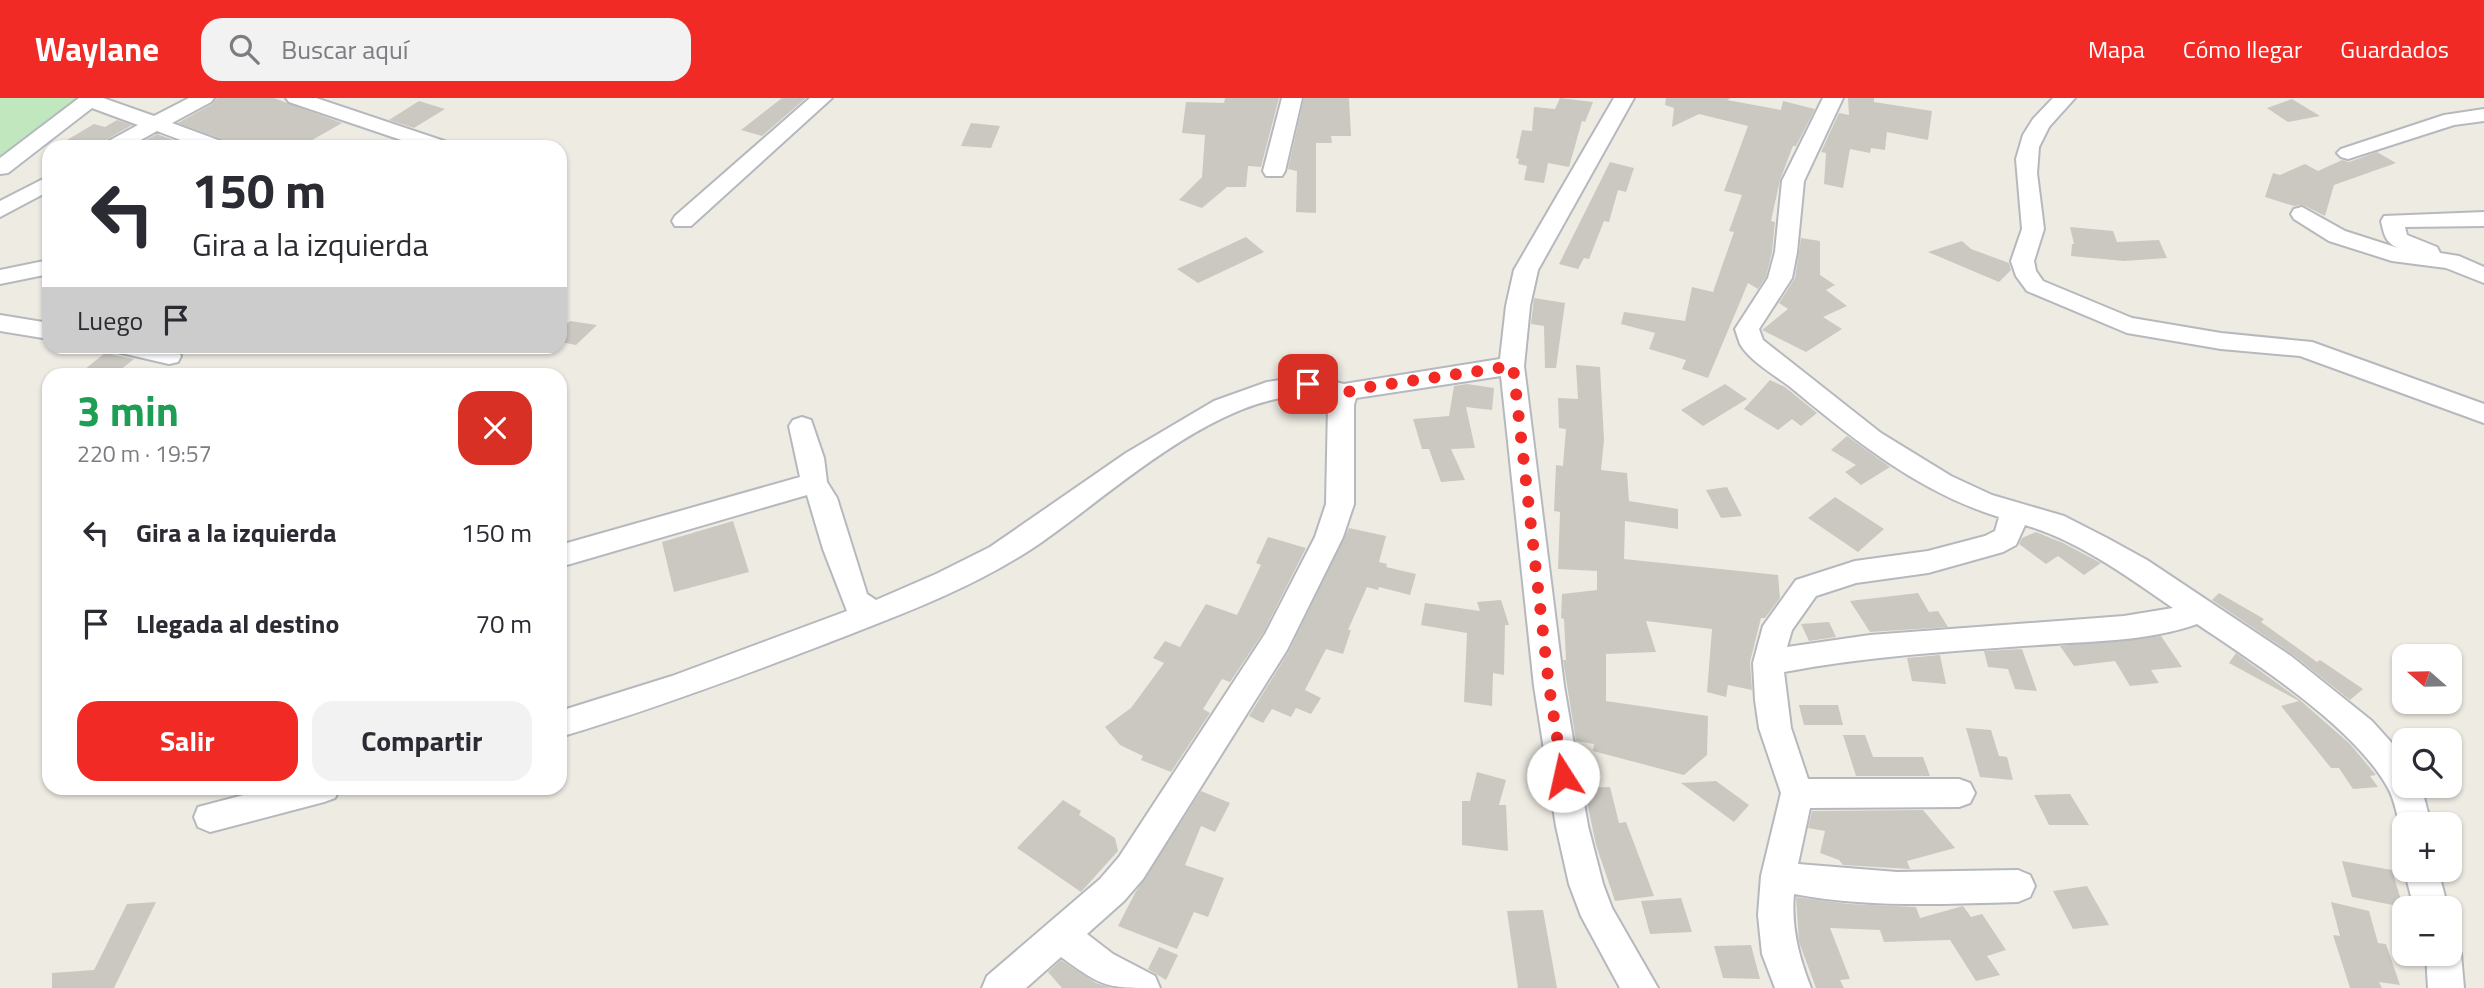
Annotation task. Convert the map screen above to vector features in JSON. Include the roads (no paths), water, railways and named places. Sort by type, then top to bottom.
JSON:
[{"type":"street","points":[[125,140],[204,98]]},
{"type":"street","points":[[296,98],[422,140]]},
{"type":"street","points":[[683,221],[822,98]]},
{"type":"street","points":[[1274,171],[1292,98]]},
{"type":"street","points":[[1624,98],[1546,229],[1527,270],[1518,306],[1513,366],[1549,686],[1572,826],[1586,884],[1598,916],[1640,988]]},
{"type":"street","points":[[1833,98],[1793,181],[1786,252],[1780,278],[1747,329],[1748,337],[1761,353],[1872,440],[1962,494],[2054,523],[2097,545],[2137,568],[2280,665],[2361,730],[2405,786],[2412,812]]},
{"type":"street","points":[[2065,98],[2043,118],[2030,138],[2024,160],[2034,232],[2022,254],[2022,265],[2025,275],[2035,286],[2127,325],[2221,341],[2303,348],[2484,414]]},
{"type":"street","points":[[2466,98],[2484,107]]},
{"type":"street","points":[[8,162],[90,99],[201,140]]},
{"type":"street","points":[[2348,153],[2451,119],[2484,115]]},
{"type":"street","points":[[8,162],[42,166]]},
{"type":"street","points":[[0,210],[42,185]]},
{"type":"street","points":[[2302,214],[2337,236],[2392,254],[2451,261]]},
{"type":"street","points":[[2484,219],[2392,221],[2397,239],[2484,276]]},
{"type":"street","points":[[0,277],[42,268]]},
{"type":"street","points":[[0,323],[42,330]]},
{"type":"street","points":[[160,354],[169,356]]},
{"type":"street","points":[[567,722],[627,705],[876,612],[999,556],[1168,438],[1244,398],[1308,384],[1324,385],[1346,393],[1368,387],[1513,366]]},
{"type":"street","points":[[1000,988],[1112,890],[1131,869],[1261,667],[1305,589],[1329,537],[1340,504],[1341,405],[1346,393]]},
{"type":"street","points":[[802,426],[811,458],[814,483],[823,498],[836,549],[853,594],[858,604],[876,612]]},
{"type":"street","points":[[567,554],[814,483]]},
{"type":"street","points":[[1793,988],[1780,954],[1775,915],[1777,876],[1797,793],[1775,728],[1768,663],[1778,626],[1806,588],[1855,572],[1928,562],[1993,545],[2006,538],[2012,523],[2013,510]]},
{"type":"street","points":[[1768,663],[1875,644],[2183,620],[2199,610]]},
{"type":"street","points":[[1797,793],[1959,793]]},
{"type":"street","points":[[210,817],[296,795]]},
{"type":"street","points":[[1777,876],[1849,886],[2018,886]]},
{"type":"street","points":[[1060,934],[1100,966],[1142,988]]},
{"type":"street","points":[[2444,966],[2446,988]]}]
